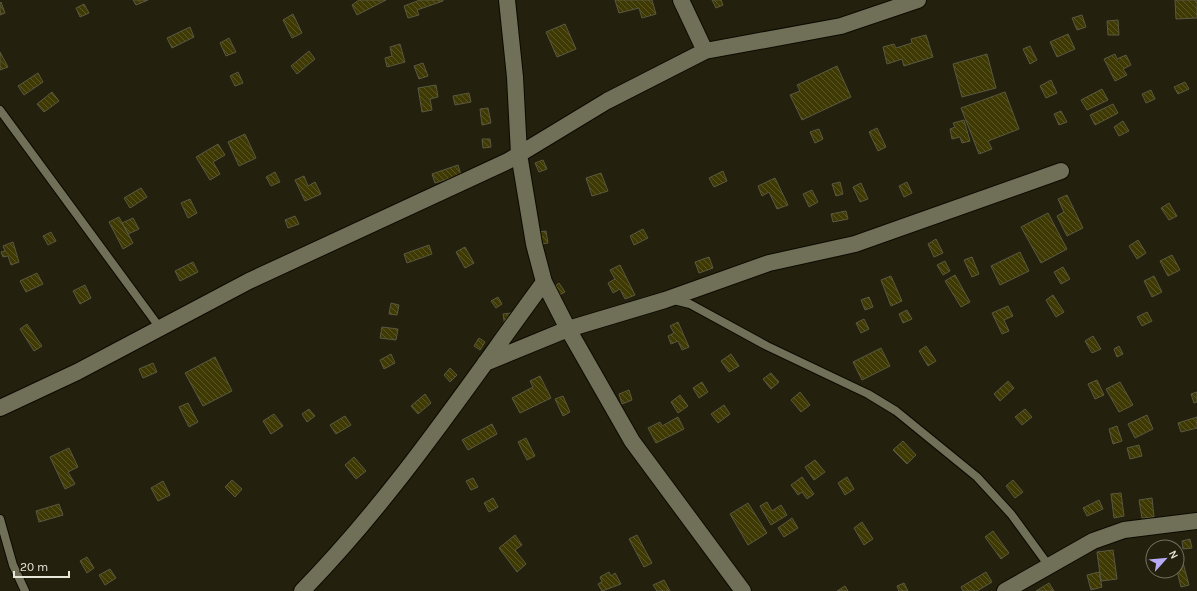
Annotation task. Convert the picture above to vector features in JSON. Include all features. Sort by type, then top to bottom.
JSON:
[{"type":"street","points":[[507,0],[515,77],[519,154],[534,244],[544,282],[568,329],[632,440],[743,591]]},
{"type":"street","points":[[681,0],[705,51]]},
{"type":"street","points":[[0,408],[77,372],[249,281],[519,154],[607,101],[705,51],[841,26],[918,0]]},
{"type":"street","points":[[485,364],[568,329],[665,300],[769,263],[855,244],[1061,170]]},
{"type":"street","points":[[302,591],[332,560],[374,512],[451,412],[544,282]]},
{"type":"street","points":[[1005,591],[1093,541],[1124,530],[1197,521]]},
{"type":"lane","points":[[0,110],[160,328]]},
{"type":"lane","points":[[665,300],[677,300],[690,304],[766,346],[868,394],[891,408],[932,439],[977,477],[1011,514],[1049,566]]},
{"type":"lane","points":[[0,519],[13,565],[25,591]]},
{"type":"building","points":[[133,0],[148,0],[136,5]]},
{"type":"building","points":[[359,0],[386,0],[357,15],[352,5]]},
{"type":"building","points":[[420,0],[443,1],[417,10],[419,15],[408,18],[404,6]]},
{"type":"building","points":[[615,0],[652,0],[656,14],[642,18],[639,8],[619,13]]},
{"type":"building","points":[[712,0],[721,0],[723,5],[716,8]]},
{"type":"building","points":[[1175,0],[1197,0],[1197,18],[1176,19]]},
{"type":"building","points":[[1,2],[5,13],[0,15],[0,3]]},
{"type":"building","points":[[84,4],[89,13],[80,17],[76,8]]},
{"type":"building","points":[[293,14],[302,33],[292,38],[283,20]]},
{"type":"building","points":[[1082,15],[1086,27],[1077,30],[1072,18]]},
{"type":"building","points":[[1118,20],[1119,35],[1108,35],[1107,21]]},
{"type":"building","points":[[565,24],[576,49],[557,57],[546,32]]},
{"type":"building","points":[[190,27],[194,37],[172,48],[167,38]]},
{"type":"building","points":[[1068,34],[1075,49],[1057,57],[1050,42]]},
{"type":"building","points":[[926,35],[933,57],[904,66],[902,59],[887,64],[883,47],[894,44],[896,48],[912,43],[911,39]]},
{"type":"building","points":[[229,38],[236,52],[226,56],[220,43]]},
{"type":"building","points":[[400,44],[405,62],[387,67],[385,58],[392,56],[390,47]]},
{"type":"building","points":[[1030,46],[1037,60],[1030,64],[1023,49]]},
{"type":"building","points":[[309,51],[315,59],[297,74],[291,66]]},
{"type":"building","points":[[0,52],[8,67],[0,70]]},
{"type":"building","points":[[987,54],[996,88],[962,97],[953,64]]},
{"type":"building","points":[[1115,54],[1117,59],[1126,55],[1131,65],[1123,69],[1127,75],[1115,81],[1104,59]]},
{"type":"building","points":[[423,63],[428,76],[419,79],[414,66]]},
{"type":"building","points":[[837,66],[851,97],[802,120],[790,95],[800,91],[797,85]]},
{"type":"building","points":[[238,72],[243,83],[235,86],[230,76]]},
{"type":"building","points":[[38,73],[43,82],[24,95],[18,86]]},
{"type":"building","points":[[1051,80],[1057,93],[1046,98],[1040,86]]},
{"type":"building","points":[[1185,82],[1189,89],[1178,94],[1174,87]]},
{"type":"building","points":[[436,85],[438,97],[430,99],[432,110],[422,112],[418,88]]},
{"type":"building","points":[[1102,89],[1108,100],[1087,110],[1081,100]]},
{"type":"building","points":[[1151,90],[1155,99],[1146,103],[1142,94]]},
{"type":"building","points":[[52,92],[59,101],[44,112],[37,104]]},
{"type":"building","points":[[1005,92],[1019,129],[988,141],[992,149],[979,154],[961,108]]},
{"type":"building","points":[[469,93],[471,102],[455,105],[453,96]]},
{"type":"building","points":[[1113,104],[1118,113],[1095,125],[1090,115]]},
{"type":"building","points":[[488,108],[491,123],[482,125],[480,109]]},
{"type":"building","points":[[1061,111],[1067,122],[1059,125],[1054,114]]},
{"type":"building","points":[[964,120],[970,141],[962,143],[960,137],[952,139],[950,129],[955,127],[953,123]]},
{"type":"building","points":[[1123,121],[1129,131],[1119,136],[1114,127]]},
{"type":"building","points":[[877,128],[886,147],[878,151],[869,132]]},
{"type":"building","points":[[819,129],[823,139],[815,143],[810,132]]},
{"type":"building","points":[[245,134],[256,158],[239,166],[228,142]]},
{"type":"building","points":[[482,139],[490,139],[491,147],[483,148]]},
{"type":"building","points":[[218,144],[225,155],[213,162],[220,174],[210,180],[196,157]]},
{"type":"building","points":[[543,160],[547,169],[539,172],[535,163]]},
{"type":"building","points":[[458,165],[461,175],[435,183],[432,174]]},
{"type":"building","points":[[723,171],[727,181],[714,187],[709,178]]},
{"type":"building","points":[[275,172],[280,182],[271,186],[266,177]]},
{"type":"building","points":[[601,173],[608,191],[592,196],[586,178]]},
{"type":"building","points":[[304,176],[308,186],[315,182],[321,194],[305,201],[295,180]]},
{"type":"building","points":[[775,178],[788,205],[777,209],[769,192],[762,196],[758,186]]},
{"type":"building","points":[[840,182],[843,194],[836,196],[832,184]]},
{"type":"building","points":[[907,182],[912,193],[904,197],[899,186]]},
{"type":"building","points":[[861,183],[868,199],[860,202],[853,187]]},
{"type":"building","points":[[141,188],[147,197],[130,208],[124,198]]},
{"type":"building","points":[[812,190],[818,202],[809,207],[803,194]]},
{"type":"building","points":[[1067,195],[1083,228],[1067,236],[1057,216],[1064,212],[1058,199]]},
{"type":"building","points":[[190,199],[197,213],[188,218],[181,203]]},
{"type":"building","points":[[1169,203],[1177,216],[1169,220],[1161,208]]},
{"type":"building","points":[[846,211],[848,219],[833,222],[831,214]]},
{"type":"building","points":[[1048,213],[1067,249],[1041,263],[1021,227]]},
{"type":"building","points":[[295,216],[299,224],[288,228],[285,220]]},
{"type":"building","points":[[119,217],[133,243],[123,249],[109,222]]},
{"type":"building","points":[[133,218],[139,229],[128,234],[122,223]]},
{"type":"building","points":[[643,229],[648,238],[634,245],[630,236]]},
{"type":"building","points":[[546,231],[548,243],[540,244],[538,232]]},
{"type":"building","points":[[51,232],[56,241],[48,245],[43,236]]},
{"type":"building","points":[[936,239],[943,253],[934,257],[928,244]]},
{"type":"building","points":[[1138,240],[1146,253],[1137,259],[1129,246]]},
{"type":"building","points":[[13,242],[19,262],[11,265],[8,256],[3,257],[1,252],[5,251],[3,246]]},
{"type":"building","points":[[429,245],[432,254],[407,263],[404,254]]},
{"type":"building","points":[[465,247],[474,263],[465,268],[456,252]]},
{"type":"building","points":[[1020,252],[1029,271],[1000,285],[991,266]]},
{"type":"building","points":[[1172,255],[1180,270],[1168,276],[1160,261]]},
{"type":"building","points":[[709,257],[713,268],[699,273],[695,262]]},
{"type":"building","points":[[972,257],[979,274],[972,277],[964,260]]},
{"type":"building","points":[[945,261],[950,271],[943,275],[937,265]]},
{"type":"building","points":[[193,262],[198,272],[180,281],[175,271]]},
{"type":"building","points":[[620,265],[635,295],[625,299],[620,289],[613,293],[608,283],[615,279],[610,270]]},
{"type":"building","points":[[1063,267],[1070,279],[1061,284],[1054,272]]},
{"type":"building","points":[[37,273],[43,284],[26,292],[20,281]]},
{"type":"building","points":[[955,275],[970,302],[961,307],[945,281]]},
{"type":"building","points":[[891,276],[902,301],[891,306],[881,280]]},
{"type":"building","points":[[1154,276],[1162,292],[1152,297],[1144,281]]},
{"type":"building","points":[[559,283],[565,292],[559,295],[554,287]]},
{"type":"building","points":[[85,285],[91,298],[80,304],[73,291]]},
{"type":"building","points":[[1053,295],[1064,312],[1056,317],[1046,300]]},
{"type":"building","points":[[498,297],[502,304],[496,308],[491,301]]},
{"type":"building","points":[[869,297],[873,307],[865,310],[861,300]]},
{"type":"building","points":[[391,303],[399,305],[397,315],[389,314]]},
{"type":"building","points":[[1008,306],[1013,316],[1004,320],[1009,331],[1002,334],[992,313]]},
{"type":"building","points":[[907,310],[912,319],[903,323],[899,314]]},
{"type":"building","points":[[1147,312],[1152,321],[1142,326],[1137,317]]},
{"type":"building","points":[[511,313],[513,324],[505,326],[503,314]]},
{"type":"building","points":[[864,319],[869,329],[861,333],[856,323]]},
{"type":"building","points":[[678,322],[689,347],[682,350],[678,341],[671,344],[668,336],[674,333],[670,326]]},
{"type":"building","points":[[27,324],[42,346],[34,351],[20,329]]},
{"type":"building","points":[[382,327],[398,329],[396,340],[380,338]]},
{"type":"building","points":[[1093,336],[1101,349],[1092,353],[1085,341]]},
{"type":"building","points":[[479,338],[485,342],[480,350],[474,346]]},
{"type":"building","points":[[926,346],[936,361],[928,366],[919,351]]},
{"type":"building","points":[[1119,346],[1123,354],[1117,357],[1114,349]]},
{"type":"building","points":[[881,348],[890,366],[862,380],[853,362]]},
{"type":"building","points":[[391,354],[395,363],[384,369],[380,360]]},
{"type":"building","points":[[731,354],[739,366],[729,372],[721,361]]},
{"type":"building","points":[[215,357],[232,391],[203,406],[185,373]]},
{"type":"building","points":[[153,363],[157,372],[143,378],[139,369]]},
{"type":"building","points":[[450,368],[457,375],[450,382],[444,375]]},
{"type":"building","points":[[771,373],[779,382],[771,389],[763,379]]},
{"type":"building","points":[[540,376],[551,398],[520,413],[512,398],[533,387],[530,381]]},
{"type":"building","points":[[1097,380],[1104,395],[1095,399],[1088,384]]},
{"type":"building","points":[[1008,381],[1014,388],[1000,401],[994,394]]},
{"type":"building","points":[[702,382],[708,392],[699,398],[693,388]]},
{"type":"building","points":[[1120,382],[1133,405],[1119,412],[1106,389]]},
{"type":"building","points":[[629,390],[632,400],[622,404],[619,394]]},
{"type":"building","points":[[800,392],[810,405],[801,412],[791,400]]},
{"type":"building","points":[[1197,392],[1197,402],[1194,403],[1191,394]]},
{"type":"building","points":[[425,394],[431,403],[418,414],[411,406]]},
{"type":"building","points":[[680,395],[688,406],[678,413],[671,402]]},
{"type":"building","points":[[563,396],[570,412],[563,416],[555,399]]},
{"type":"building","points":[[188,403],[198,422],[189,427],[179,407]]},
{"type":"building","points":[[724,405],[730,414],[718,423],[711,414]]},
{"type":"building","points":[[309,409],[315,416],[307,422],[302,414]]},
{"type":"building","points":[[1025,409],[1032,417],[1022,425],[1015,417]]},
{"type":"building","points":[[274,414],[283,426],[271,434],[263,421]]},
{"type":"building","points":[[1147,415],[1153,429],[1135,438],[1128,424]]},
{"type":"building","points":[[345,416],[351,425],[336,434],[330,425]]},
{"type":"building","points":[[678,417],[684,429],[656,443],[648,428],[660,422],[662,426]]},
{"type":"building","points":[[1197,417],[1197,428],[1181,432],[1178,423]]},
{"type":"building","points":[[492,424],[497,434],[468,450],[462,440]]},
{"type":"building","points":[[1117,426],[1122,441],[1113,444],[1109,429]]},
{"type":"building","points":[[526,438],[535,456],[527,460],[518,442]]},
{"type":"building","points":[[903,441],[916,455],[907,464],[893,450]]},
{"type":"building","points":[[1139,445],[1142,456],[1130,459],[1127,448]]},
{"type":"building","points":[[69,448],[78,467],[68,472],[75,484],[65,489],[50,457]]},
{"type":"building","points":[[354,457],[366,471],[356,479],[345,465]]},
{"type":"building","points":[[815,460],[825,472],[814,480],[805,467]]},
{"type":"building","points":[[802,477],[814,494],[807,499],[802,492],[798,495],[791,485]]},
{"type":"building","points":[[847,477],[854,489],[845,495],[838,483]]},
{"type":"building","points":[[473,478],[478,487],[471,490],[466,481]]},
{"type":"building","points":[[232,480],[242,489],[235,497],[225,487]]},
{"type":"building","points":[[1013,480],[1023,492],[1015,498],[1006,486]]},
{"type":"building","points":[[163,481],[170,495],[158,501],[151,488]]},
{"type":"building","points":[[1121,493],[1124,516],[1114,518],[1111,494]]},
{"type":"building","points":[[493,498],[498,507],[489,512],[484,503]]},
{"type":"building","points":[[1152,498],[1154,517],[1142,518],[1139,500]]},
{"type":"building","points":[[1099,500],[1103,509],[1087,516],[1083,508]]},
{"type":"building","points":[[767,502],[772,511],[781,505],[787,515],[771,525],[760,506]]},
{"type":"building","points":[[748,503],[767,533],[748,545],[730,514]]},
{"type":"building","points":[[59,504],[63,515],[39,522],[36,511]]},
{"type":"building","points":[[792,518],[798,528],[784,537],[778,528]]},
{"type":"building","points":[[862,522],[873,539],[864,545],[854,528]]},
{"type":"building","points":[[993,531],[1009,553],[1001,559],[985,537]]},
{"type":"building","points":[[515,535],[522,545],[515,550],[526,564],[517,572],[499,548]]},
{"type":"building","points":[[637,535],[652,563],[644,567],[629,539]]},
{"type":"building","points":[[1190,539],[1192,548],[1185,549],[1185,540]]},
{"type":"building","points":[[1113,550],[1117,579],[1101,581],[1097,552]]},
{"type":"building","points":[[87,557],[94,568],[87,573],[80,561]]},
{"type":"building","points":[[110,569],[116,578],[105,585],[99,575]]},
{"type":"building","points":[[1185,570],[1189,585],[1181,587],[1179,579],[1185,579]]},
{"type":"building","points":[[609,572],[611,576],[615,573],[621,584],[602,591],[598,584],[602,582],[600,577]]},
{"type":"building","points":[[986,572],[992,582],[977,591],[963,591],[961,587]]},
{"type":"building","points":[[1099,572],[1102,587],[1091,590],[1087,575]]},
{"type":"building","points":[[664,580],[670,591],[657,591],[653,585]]},
{"type":"building","points":[[904,583],[908,591],[899,591],[897,586]]},
{"type":"building","points":[[1049,583],[1054,591],[1036,591]]},
{"type":"building","points":[[845,586],[848,591],[837,591]]}]
